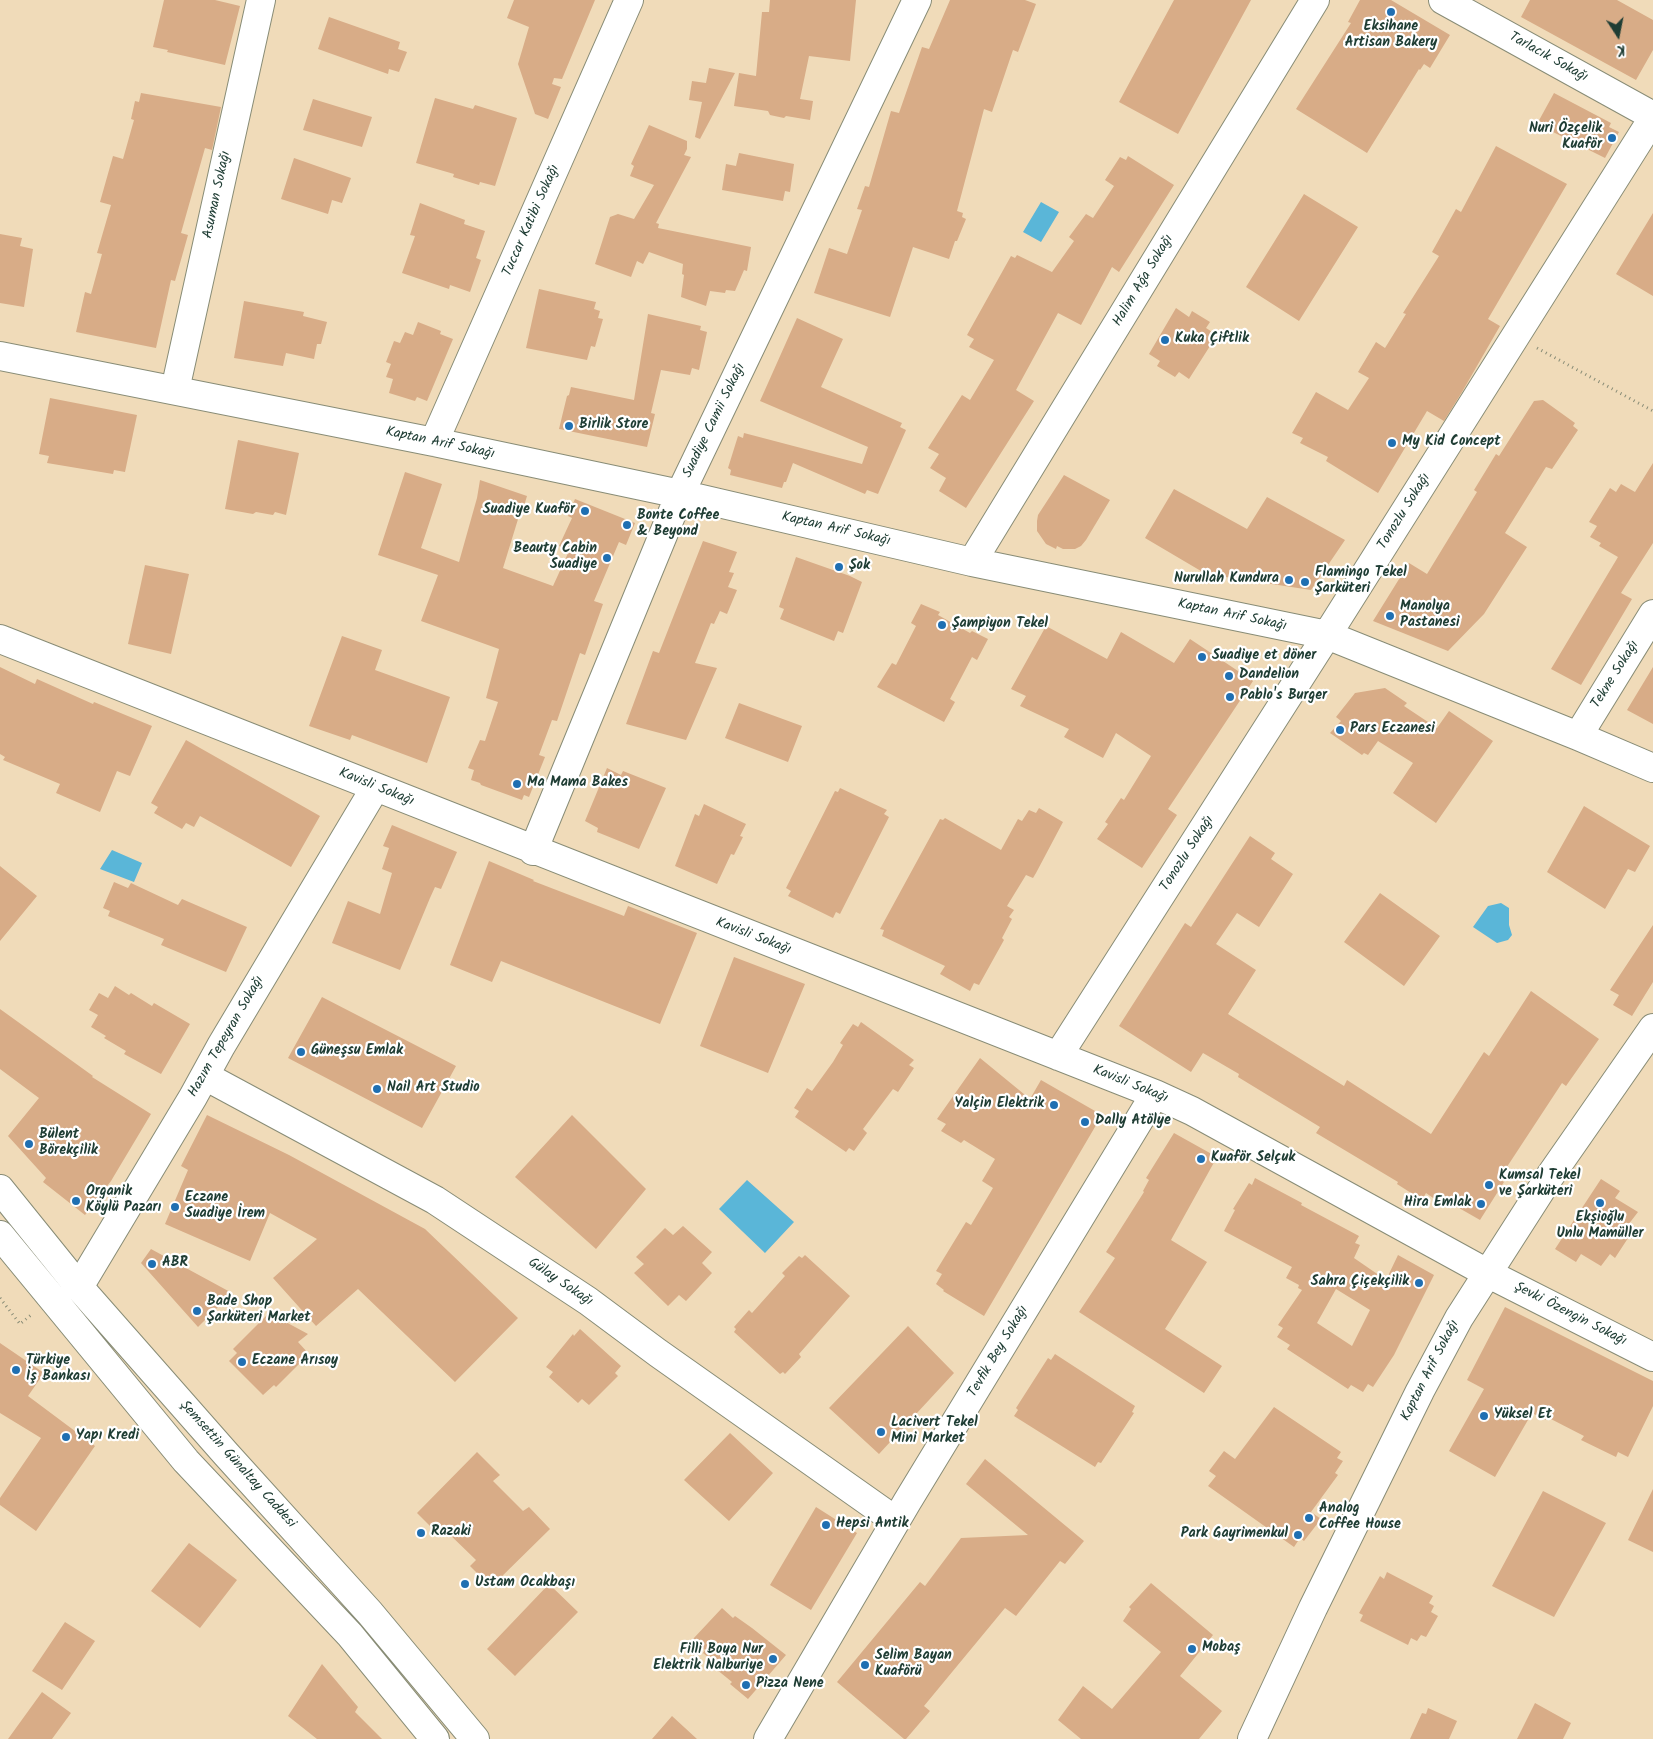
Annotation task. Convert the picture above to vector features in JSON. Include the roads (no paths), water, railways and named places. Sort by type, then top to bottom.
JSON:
[{"type":"street","name":"Asuman Sokağı","points":[[175,390],[261,0]]},
{"type":"street","name":"Tuccar Katibi Sokağı","points":[[434,442],[629,0]]},
{"type":"street","name":"Suadiye Camii Sokağı","points":[[533,851],[680,494],[917,0]]},
{"type":"street","name":"Halim Ağa Sokağı","points":[[972,562],[1315,0]]},
{"type":"street","name":"Tarlacık Sokağı","points":[[1443,0],[1653,117]]},
{"type":"street","name":"Tonozlu Sokağı","points":[[1058,1056],[1327,636],[1653,117]]},
{"type":"street","name":"Kaptan Arif Sokağı","points":[[0,356],[434,442],[680,494],[972,562],[1327,636],[1578,736],[1653,768]]},
{"type":"street","name":"Tekne Sokağı","points":[[1578,736],[1653,614]]},
{"type":"street","name":"Kavisli Sokağı","points":[[0,639],[533,851],[1155,1094],[1192,1110],[1487,1273]]},
{"type":"street","name":"Hazım Tepeyran Sokağı","points":[[79,1287],[376,788]]},
{"type":"street","name":"Kaptan Arif Sokağı","points":[[1252,1739],[1306,1620],[1420,1391],[1459,1318],[1550,1176],[1653,1028]]},
{"type":"street","name":"Gülay Sokağı","points":[[205,1076],[435,1200],[580,1295],[658,1353],[896,1521]]},
{"type":"street","name":"Tevfik Bey Sokağı","points":[[768,1739],[896,1521],[1155,1094]]},
{"type":"street","name":"Şemsettin Günaltay Caddesi","points":[[0,1189],[79,1287],[226,1454],[370,1613],[474,1739]]},
{"type":"street","points":[[0,1235],[186,1461],[354,1640],[435,1739]]},
{"type":"street","name":"Şevki Özengin Sokağı","points":[[1487,1273],[1653,1357]]},
{"type":"water","points":[[1041,202],[1059,212],[1041,242],[1023,232]]},
{"type":"water","points":[[112,850],[142,863],[134,882],[100,869]]},
{"type":"water","points":[[1501,903],[1509,908],[1509,925],[1512,935],[1508,940],[1497,943],[1473,927],[1488,906]]},
{"type":"water","points":[[747,1180],[794,1222],[765,1253],[719,1209]]},
{"type":"place","name":"Eksihane Artisan Bakery","points":[[1391,12]]},
{"type":"place","name":"Nuri Özçelik Kuaför","points":[[1612,138]]},
{"type":"place","name":"Kuka Çiftlik","points":[[1165,340]]},
{"type":"place","name":"Birlik Store","points":[[569,426]]},
{"type":"place","name":"My Kid Concept","points":[[1392,443]]},
{"type":"place","name":"Suadiye Kuaför","points":[[585,511]]},
{"type":"place","name":"Bonte Coffee & Beyond","points":[[627,525]]},
{"type":"place","name":"Beauty Cabin Suadiye","points":[[607,558]]},
{"type":"place","name":"Şok","points":[[839,567]]},
{"type":"place","name":"Nurullah Kundura","points":[[1289,580]]},
{"type":"place","name":"Flamingo Tekel Şarküteri","points":[[1305,582]]},
{"type":"place","name":"Manolya Pastanesi","points":[[1390,616]]},
{"type":"place","name":"Şampiyon Tekel","points":[[942,625]]},
{"type":"place","name":"Suadiye et döner","points":[[1202,657]]},
{"type":"place","name":"Dandelion","points":[[1229,676]]},
{"type":"place","name":"Pablo's Burger","points":[[1230,697]]},
{"type":"place","name":"Pars Eczanesi","points":[[1340,730]]},
{"type":"place","name":"Ma Mama Bakes","points":[[517,784]]},
{"type":"place","name":"Güneşsu Emlak","points":[[301,1052]]},
{"type":"place","name":"Nail Art Studio","points":[[377,1089]]},
{"type":"place","name":"Yalçin Elektrik","points":[[1054,1105]]},
{"type":"place","name":"Dally Atölye","points":[[1085,1122]]},
{"type":"place","name":"Bülent Börekçilik","points":[[29,1144]]},
{"type":"place","name":"Kuaför Selçuk","points":[[1201,1159]]},
{"type":"place","name":"Kumsal Tekel ve Şarküteri","points":[[1489,1185]]},
{"type":"place","name":"Organik Köylü Pazarı","points":[[76,1201]]},
{"type":"place","name":"Ekşioğlu Unlu Mamüller","points":[[1600,1203]]},
{"type":"place","name":"Hira Emlak","points":[[1481,1204]]},
{"type":"place","name":"Eczane Suadiye İrem","points":[[175,1207]]},
{"type":"place","name":"ABR","points":[[152,1264]]},
{"type":"place","name":"Sahra Çiçekçilik","points":[[1419,1283]]},
{"type":"place","name":"Bade Shop Şarküteri Market","points":[[197,1311]]},
{"type":"place","name":"Eczane Arısoy","points":[[242,1362]]},
{"type":"place","name":"Türkiye İş Bankası","points":[[16,1370]]},
{"type":"place","name":"Yüksel Et","points":[[1484,1416]]},
{"type":"place","name":"Lacivert Tekel Mini Market","points":[[881,1432]]},
{"type":"place","name":"Yapı Kredi","points":[[66,1437]]},
{"type":"place","name":"Analog Coffee House","points":[[1309,1518]]},
{"type":"place","name":"Hepsi Antik","points":[[826,1525]]},
{"type":"place","name":"Razaki","points":[[421,1533]]},
{"type":"place","name":"Park Gayrimenkul","points":[[1298,1535]]},
{"type":"place","name":"Ustam Ocakbaşı","points":[[465,1584]]},
{"type":"place","name":"Mobaş","points":[[1192,1649]]},
{"type":"place","name":"Filli Boya Nur Elektrik Nalburiye","points":[[773,1659]]},
{"type":"place","name":"Selim Bayan Kuaförü","points":[[865,1665]]},
{"type":"place","name":"Pizza Nene","points":[[746,1685]]}]
